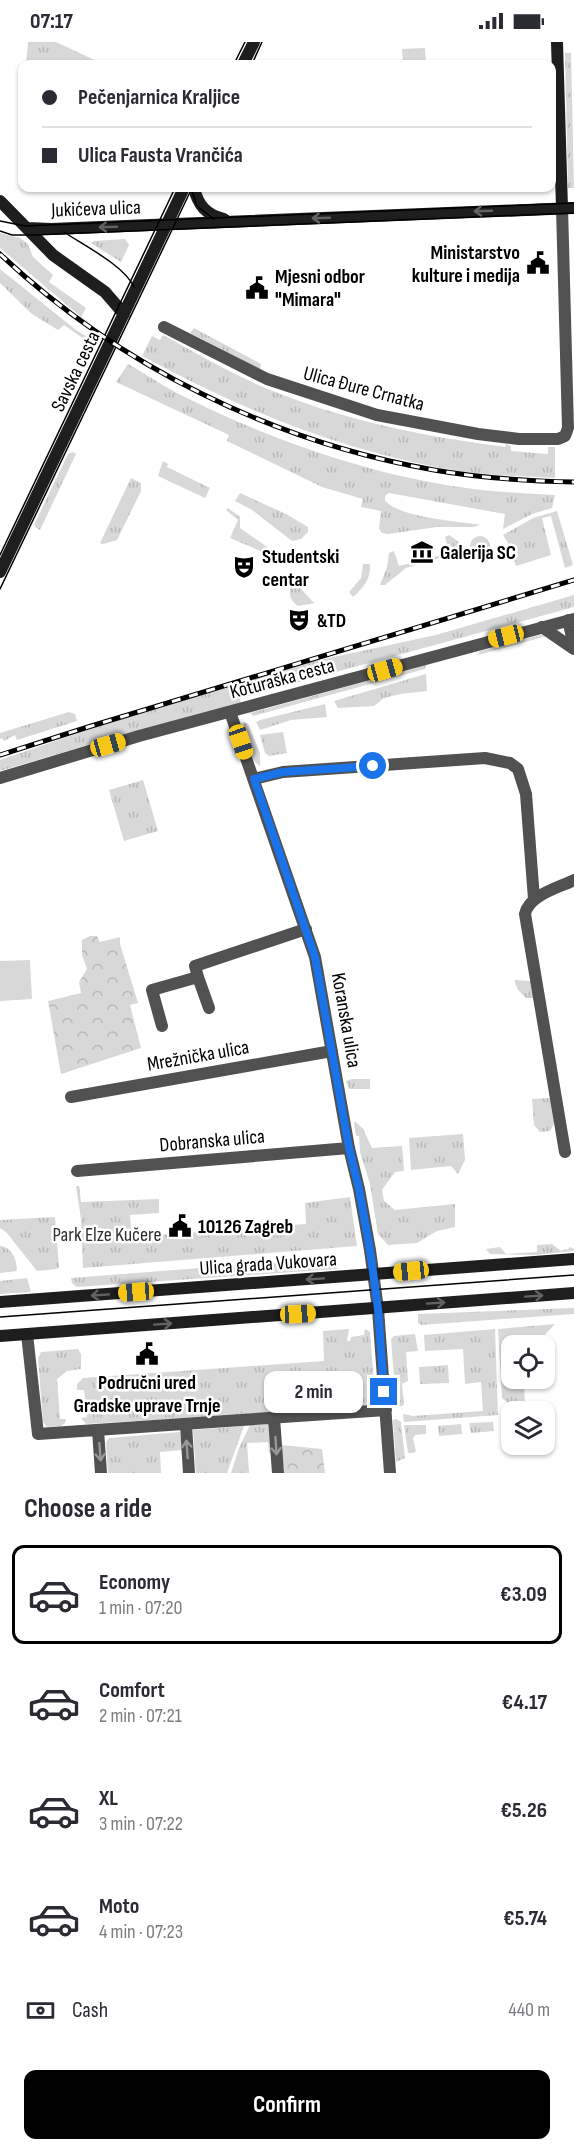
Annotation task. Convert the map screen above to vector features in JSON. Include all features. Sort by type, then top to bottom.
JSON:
[{"type":"main road","points":[[245,60],[254,42]]},
{"type":"main road","points":[[557,42],[568,208]]},
{"type":"main road","name":"Savska cesta","points":[[0,572],[182,192]]},
{"type":"main road","points":[[195,192],[204,210],[217,218],[237,221]]},
{"type":"main road","name":"Jukićeva ulica","points":[[0,201],[58,260],[111,298],[124,314]]},
{"type":"main road","name":"Jukićeva ulica","points":[[28,228],[44,230],[568,208]]},
{"type":"main road","name":"Ulica grada Vukovara","points":[[0,1302],[574,1259]]},
{"type":"main road","points":[[0,1336],[574,1293]]},
{"type":"street","name":"Ulica Đure Crnatka","points":[[165,327],[267,380],[377,415],[478,434],[550,440],[565,435],[568,428],[568,208]]},
{"type":"street","name":"Koturaška cesta","points":[[0,778],[93,749],[571,619]]},
{"type":"street","points":[[571,619],[574,648]]},
{"type":"street","points":[[542,627],[574,648]]},
{"type":"street","name":"Koranska ulica","points":[[230,712],[315,957],[374,1274],[390,1473]]},
{"type":"street","points":[[254,779],[283,772],[443,760],[485,758],[510,763],[518,769],[526,794],[534,899]]},
{"type":"street","points":[[565,1152],[525,914],[527,907],[534,899],[574,880]]},
{"type":"street","points":[[208,1008],[195,966],[306,929]]},
{"type":"street","points":[[162,1026],[152,990],[198,977]]},
{"type":"street","name":"Mrežnička ulica","points":[[71,1097],[332,1051]]},
{"type":"street","name":"Dobranska ulica","points":[[77,1171],[349,1148]]},
{"type":"street","points":[[27,1334],[38,1434],[386,1410]]},
{"type":"street","points":[[274,1418],[278,1473]]},
{"type":"street","points":[[186,1425],[189,1473]]},
{"type":"street","points":[[98,1430],[101,1473]]},
{"type":"green space","points":[[28,42],[56,42],[94,60],[26,60]]},
{"type":"green space","points":[[425,48],[426,60],[403,60],[402,49]]},
{"type":"green space","points":[[565,53],[571,53],[574,188],[568,188]]},
{"type":"green space","points":[[0,233],[20,238],[28,244],[33,257],[53,275],[49,282],[86,308],[81,317],[0,248]]},
{"type":"green space","points":[[125,239],[129,245],[121,262],[91,243],[94,241]]},
{"type":"green space","points":[[0,269],[86,336],[84,339],[64,325],[58,330],[32,314],[0,283]]},
{"type":"green space","points":[[194,328],[261,364],[260,369],[190,333]]},
{"type":"green space","points":[[163,335],[248,380],[333,412],[419,433],[506,447],[506,444],[511,446],[511,451],[548,454],[548,447],[555,447],[555,478],[471,473],[417,463],[335,441],[296,427],[218,394],[142,356],[152,336],[160,340]]},
{"type":"green space","points":[[128,364],[175,392],[222,415],[322,454],[391,474],[459,487],[555,495],[552,508],[532,514],[503,529],[505,514],[389,493],[385,496],[385,501],[404,511],[430,518],[481,525],[382,533],[379,529],[381,511],[361,507],[363,499],[322,487],[227,441],[229,435],[116,382]]},
{"type":"green space","points":[[73,452],[76,454],[40,530],[35,527],[35,523],[68,454]]},
{"type":"green space","points":[[163,461],[168,464],[167,467],[210,488],[205,498],[158,476]]},
{"type":"green space","points":[[131,478],[141,483],[141,491],[117,540],[100,543]]},
{"type":"green space","points":[[240,493],[286,514],[308,527],[308,532],[301,539],[292,541],[252,510],[235,501]]},
{"type":"green space","points":[[228,508],[240,517],[240,528],[283,558],[284,561],[230,538],[238,520],[226,510]]},
{"type":"green space","points":[[557,511],[573,565],[565,568],[551,516],[542,518],[551,555],[516,566],[510,546],[503,535],[533,518]]},
{"type":"green space","points":[[449,535],[459,542],[456,553],[406,568],[385,585],[380,585],[387,567],[389,553],[394,551],[399,566],[449,553],[445,537]]},
{"type":"green space","points":[[480,536],[487,539],[490,546],[487,553],[480,556],[473,553],[470,546],[473,539]]},
{"type":"green space","points":[[363,564],[370,564],[368,578],[353,597],[349,592],[361,578]]},
{"type":"green space","points":[[298,577],[302,590],[314,603],[298,606],[292,599],[290,589]]},
{"type":"green space","points":[[574,595],[574,607],[240,698],[241,704],[104,740],[0,771],[0,760],[122,718],[315,661],[436,635]]},
{"type":"green space","points":[[540,635],[547,636],[478,655],[480,651]]},
{"type":"green space","points":[[426,665],[425,669],[253,716],[250,713]]},
{"type":"green space","points":[[426,674],[427,691],[384,698],[374,706],[338,708],[334,701]]},
{"type":"green space","points":[[325,704],[327,717],[291,720],[260,730],[256,722],[260,720]]},
{"type":"green space","points":[[69,712],[75,714],[77,721],[17,740],[15,735],[4,741],[3,738],[0,739],[0,733]]},
{"type":"green space","points":[[244,722],[248,724],[260,753],[260,766],[246,747],[242,734]]},
{"type":"green space","points":[[283,732],[287,753],[269,756],[265,753],[260,735]]},
{"type":"green space","points":[[143,780],[158,831],[124,841],[109,790]]},
{"type":"green space","points":[[90,936],[97,936],[100,942],[120,937],[120,944],[138,1003],[130,1005],[141,1048],[61,1074],[48,1001],[81,993],[79,982],[87,969],[82,955],[82,940]]},
{"type":"green space","points":[[30,960],[32,999],[0,1001],[0,961]]},
{"type":"green space","points":[[515,980],[530,981],[533,986],[555,1122],[550,1131],[540,1132],[534,1125],[532,1099],[550,1098],[534,998],[526,998],[517,988]]},
{"type":"green space","points":[[370,1079],[370,1089],[349,1089],[346,1081]]},
{"type":"green space","points":[[355,1121],[363,1129],[372,1148],[402,1146],[404,1171],[395,1172],[382,1190],[384,1201],[395,1210],[455,1204],[455,1227],[437,1231],[417,1243],[388,1245],[378,1234],[370,1184],[360,1152],[359,1136],[356,1136]]},
{"type":"green space","points":[[463,1134],[465,1160],[458,1174],[451,1166],[411,1170],[409,1138]]},
{"type":"green space","name":"Park Elze Kučere","points":[[76,1186],[79,1186],[81,1202],[159,1199],[159,1213],[130,1215],[132,1237],[306,1224],[305,1203],[350,1197],[357,1246],[83,1268],[81,1219]]},
{"type":"green space","points":[[55,1217],[59,1267],[37,1271],[7,1233],[0,1228],[0,1220]]},
{"type":"green space","points":[[552,1244],[561,1251],[570,1247],[574,1251],[535,1255],[490,1254],[486,1249],[500,1247],[506,1254],[537,1252],[537,1245]]},
{"type":"green space","points":[[0,1246],[8,1249],[13,1255],[17,1271],[0,1273]]},
{"type":"green space","points":[[329,1258],[336,1261],[337,1269],[77,1287],[72,1283],[71,1278]]},
{"type":"green space","points":[[27,1278],[31,1292],[0,1294],[0,1281]]},
{"type":"green space","points":[[574,1308],[574,1314],[421,1325],[418,1323],[418,1314]]},
{"type":"green space","points":[[555,1324],[545,1335],[501,1335],[501,1381],[498,1329]]},
{"type":"green space","points":[[349,1329],[347,1341],[350,1341],[351,1337],[364,1335],[365,1329],[370,1332],[376,1407],[86,1424],[81,1418],[87,1417],[84,1390],[77,1390],[77,1384],[83,1378],[324,1361],[323,1331]]},
{"type":"green space","points":[[495,1329],[498,1415],[404,1422],[403,1414],[413,1416],[483,1411],[481,1382],[465,1384],[463,1349],[425,1351],[424,1335]]},
{"type":"green space","points":[[415,1334],[418,1351],[406,1352],[408,1381],[402,1384],[404,1405],[399,1407],[396,1404],[391,1339],[394,1336]]},
{"type":"green space","points":[[78,1349],[81,1354],[81,1369],[67,1371],[57,1379],[60,1419],[66,1419],[65,1423],[61,1426],[47,1427],[43,1422],[38,1358],[41,1352]]},
{"type":"green space","points":[[448,1365],[449,1383],[420,1384],[419,1367]]},
{"type":"green space","points":[[501,1389],[524,1389],[525,1401],[505,1401],[502,1398]]},
{"type":"green space","points":[[393,1420],[401,1422],[405,1458],[396,1462]]},
{"type":"green space","points":[[493,1422],[494,1431],[471,1433],[469,1423]]},
{"type":"green space","points":[[270,1424],[272,1453],[269,1453],[268,1442],[247,1443],[249,1473],[231,1473],[250,1425]]},
{"type":"green space","points":[[461,1424],[462,1434],[439,1436],[438,1426]]},
{"type":"green space","points":[[404,1425],[426,1425],[426,1434],[415,1435],[413,1439],[416,1451],[414,1453],[408,1453]]},
{"type":"green space","points":[[244,1426],[227,1473],[196,1473],[193,1430]]},
{"type":"green space","points":[[180,1432],[182,1450],[160,1452],[161,1473],[108,1473],[106,1442],[109,1438]]},
{"type":"green space","points":[[281,1445],[322,1449],[325,1473],[284,1473]]},
{"type":"tram line","points":[[236,60],[245,42]]},
{"type":"tram line","points":[[254,60],[262,42]]},
{"type":"tram line","points":[[0,555],[173,192]]},
{"type":"tram line","points":[[0,589],[190,192]]},
{"type":"tram line","points":[[192,192],[197,206],[214,219]]},
{"type":"tram line","points":[[0,221],[25,226],[574,203]]},
{"type":"tram line","points":[[0,231],[12,235],[34,235],[574,213]]},
{"type":"tram line","points":[[64,232],[122,271],[134,287]]},
{"type":"tram line","points":[[0,1317],[574,1275]]},
{"type":"railway","points":[[0,254],[46,294],[95,331],[147,364],[201,394],[257,419],[315,440],[374,457],[434,470],[504,479],[574,482]]},
{"type":"railway","points":[[0,755],[574,580]]},
{"type":"place","name":"Ministarstvo kulture i medija","points":[[538,263]]},
{"type":"place","name":"Mjesni odbor \"Mimara\"","points":[[257,288]]},
{"type":"place","name":"Galerija SC","points":[[422,552]]},
{"type":"place","name":"Studentski centar","points":[[244,567]]},
{"type":"place","name":"&TD","points":[[299,620]]},
{"type":"place","name":"10126 Zagreb","points":[[180,1226]]},
{"type":"place","name":"Područni ured Gradske uprave Trnje","points":[[147,1354]]},
{"type":"route","points":[[373,766],[283,772],[254,779],[315,957],[321,984],[349,1148],[370,1250],[378,1309],[384,1392]]}]
